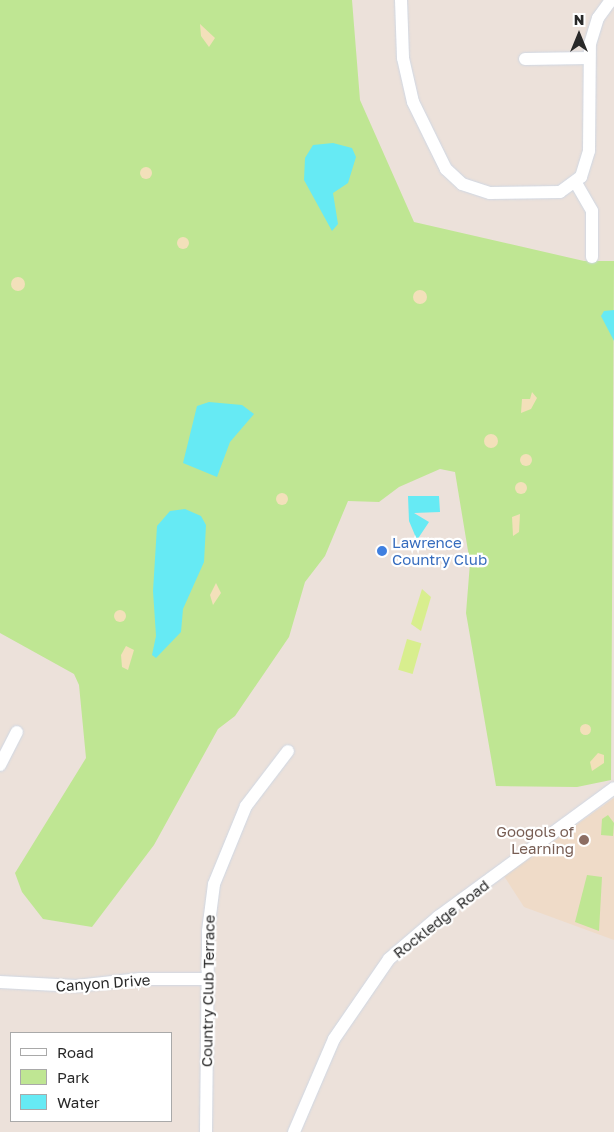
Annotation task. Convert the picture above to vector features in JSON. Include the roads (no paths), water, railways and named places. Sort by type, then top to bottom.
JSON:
[{"type":"street","points":[[401,0],[401,42],[409,88],[453,177],[471,189],[490,193],[560,192],[576,183],[585,171],[590,151],[589,58],[592,30],[611,0]]},
{"type":"street","points":[[525,59],[589,58]]},
{"type":"street","points":[[576,183],[592,211],[592,257]]},
{"type":"street","points":[[0,765],[17,732]]},
{"type":"street","name":"Country Club Terrace","points":[[206,1132],[207,979],[211,898],[225,848],[246,806],[288,752]]},
{"type":"street","name":"Rockledge Road","points":[[294,1132],[334,1038],[389,959],[438,917],[611,793]]},
{"type":"street","name":"Canyon Drive","points":[[0,982],[39,986],[207,979]]},
{"type":"water","points":[[333,143],[352,148],[356,157],[348,183],[333,193],[338,224],[332,231],[304,180],[305,158],[313,145]]},
{"type":"water","points":[[614,310],[614,341],[601,316],[604,311]]},
{"type":"water","points":[[209,402],[242,405],[254,414],[230,442],[217,477],[183,463],[197,406]]},
{"type":"water","points":[[408,496],[439,496],[440,512],[414,513],[429,522],[417,540],[409,521]]},
{"type":"water","points":[[185,509],[201,516],[206,525],[204,562],[183,609],[181,632],[156,658],[152,655],[156,636],[153,591],[157,526],[170,511]]},
{"type":"place","name":"Lawrence Country Club","points":[[382,551]]},
{"type":"place","name":"Googols of Learning","points":[[584,840]]}]
